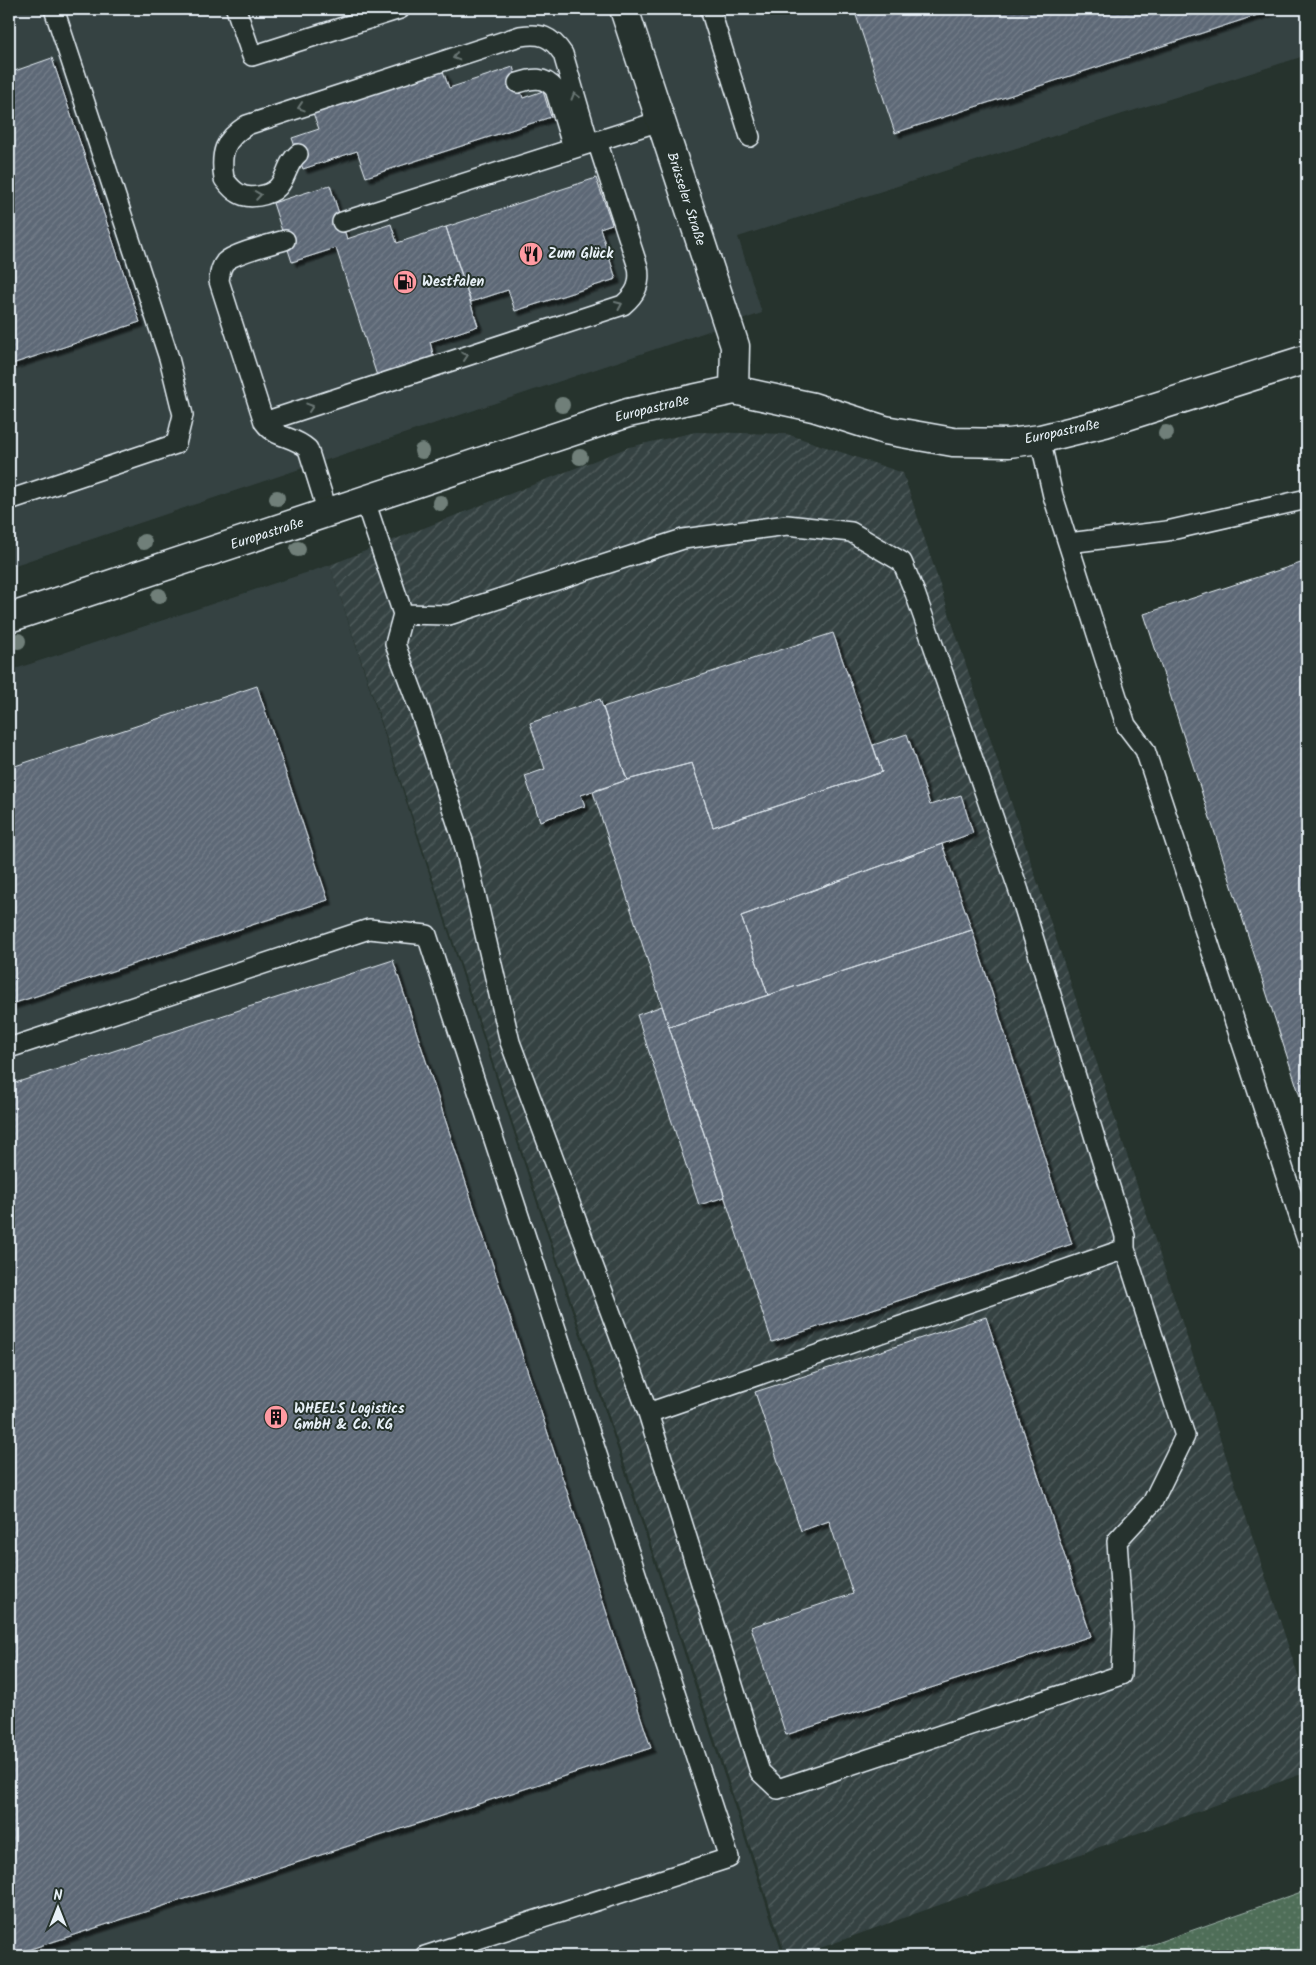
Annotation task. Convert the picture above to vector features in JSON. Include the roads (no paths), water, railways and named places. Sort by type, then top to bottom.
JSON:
[{"type":"street","name":"Brüsseler Straße","points":[[624,9],[735,346],[734,390]]},
{"type":"street","name":"Europastraße","points":[[9,618],[365,502],[628,413],[734,390],[813,407],[885,430],[954,442],[1009,442],[1040,439],[1106,423],[1307,359]]},
{"type":"lane","points":[[9,500],[176,444],[183,415],[169,358],[54,9]]},
{"type":"lane","points":[[236,9],[252,56],[400,9]]},
{"type":"lane","points":[[710,9],[750,137]]},
{"type":"lane","points":[[298,154],[291,159],[278,186],[268,193],[251,197],[238,194],[224,179],[223,155],[226,144],[235,133],[247,125],[520,36],[532,34],[546,36],[556,44],[563,54],[586,144]]},
{"type":"lane","points":[[264,422],[623,305],[637,290],[640,279],[638,267],[586,144],[555,89],[549,82],[539,78],[518,83]]},
{"type":"lane","points":[[342,222],[660,121]]},
{"type":"lane","points":[[285,240],[226,261],[220,270],[219,281],[264,422],[277,435],[290,437],[308,449],[328,513]]},
{"type":"lane","points":[[1040,439],[1047,472],[1068,543],[1126,725],[1145,750],[1307,1240]]},
{"type":"lane","points":[[1068,543],[1167,531],[1307,499]]},
{"type":"lane","points":[[365,502],[403,614],[394,644],[420,711],[464,844],[510,1042],[648,1413],[760,1772],[778,1789],[1121,1675],[1123,1628],[1118,1541],[1152,1502],[1185,1436],[1125,1249],[1125,1236],[1019,891],[915,593],[902,562],[851,532],[787,525],[683,539],[449,615],[403,614]]},
{"type":"lane","points":[[9,1048],[370,929],[427,935],[729,1858],[425,1956]]},
{"type":"lane","points":[[648,1413],[1125,1249]]},
{"type":"place","name":"Zum Glück","points":[[531,254]]},
{"type":"place","name":"Westfalen","points":[[405,282]]},
{"type":"place","name":"WHEELS Logistics GmbH & Co. KG","points":[[276,1417]]}]
